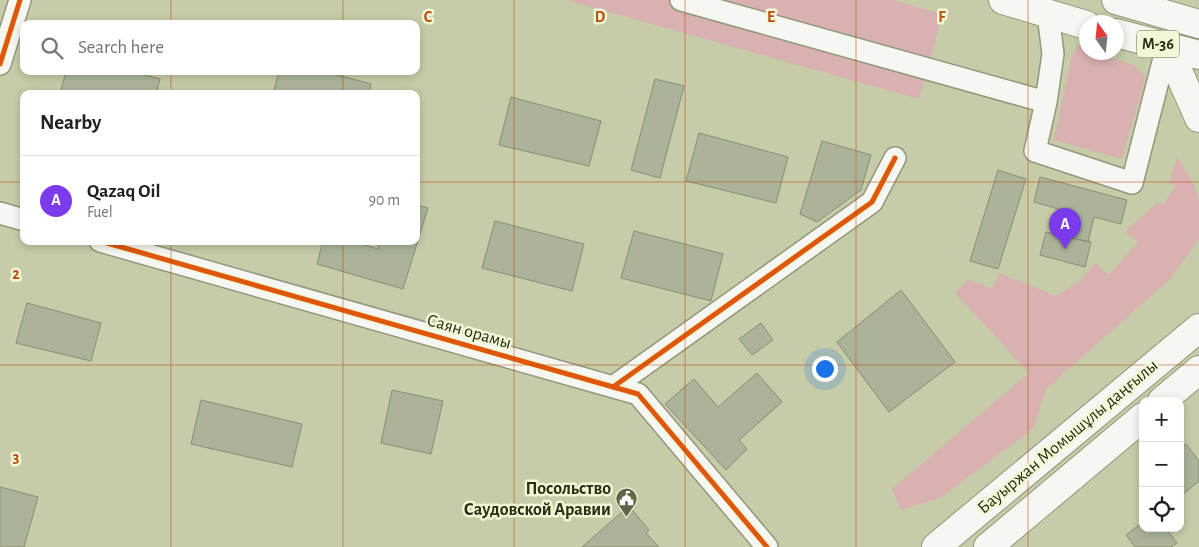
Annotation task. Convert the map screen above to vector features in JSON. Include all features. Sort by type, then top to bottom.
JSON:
[{"type":"main road","points":[[1003,0],[1079,22]]},
{"type":"main road","name":"M-36","points":[[1116,0],[1199,24]]},
{"type":"main road","name":"M-36","points":[[1124,34],[1199,54]]},
{"type":"main road","points":[[1167,46],[1199,118]]},
{"type":"main road","name":"Бауыржан Момышұлы даңғылы","points":[[936,547],[1199,328]]},
{"type":"main road","name":"Бауыржан Момышұлы даңғылы","points":[[1167,397],[1199,370]]},
{"type":"main road","name":"Бауыржан Момышұлы даңғылы","points":[[988,547],[1139,420]]},
{"type":"street","points":[[0,64],[20,0]]},
{"type":"street","points":[[681,0],[1046,102]]},
{"type":"street","points":[[1048,14],[1053,54],[1046,102],[1035,151],[1132,182],[1167,46]]},
{"type":"street","points":[[613,387],[872,202],[895,158]]},
{"type":"street","points":[[0,213],[20,219]]},
{"type":"street","name":"Саян орамы","points":[[114,245],[638,394],[767,547]]},
{"type":"shaded area","points":[[566,0],[892,0],[943,14],[919,99]]},
{"type":"shaded area","points":[[1077,45],[1079,46],[1079,60],[1119,60],[1134,65],[1146,76],[1122,159],[1054,140],[1071,60]]},
{"type":"shaded area","points":[[1177,157],[1194,185],[1199,200],[1199,239],[1169,280],[1045,390],[1034,428],[940,498],[901,510],[892,489],[1029,373],[955,293],[968,280],[992,288],[999,273],[1056,296],[1080,281],[1095,263],[1109,275],[1138,242],[1125,232],[1158,202],[1163,205],[1176,186],[1169,183]]},
{"type":"building","points":[[65,75],[145,75],[160,79],[157,90],[61,90]]},
{"type":"building","points":[[278,75],[337,75],[371,84],[370,90],[274,90]]},
{"type":"building","points":[[655,79],[684,86],[660,178],[631,170]]},
{"type":"building","points":[[511,97],[601,121],[589,166],[499,145]]},
{"type":"building","points":[[699,133],[788,157],[776,203],[686,181]]},
{"type":"building","points":[[822,141],[871,155],[861,190],[817,222],[800,214]]},
{"type":"building","points":[[998,170],[1026,179],[998,269],[970,261]]},
{"type":"building","points":[[1040,177],[1127,200],[1121,224],[1094,217],[1088,242],[1052,233],[1058,209],[1034,202]]},
{"type":"building","points":[[420,206],[428,208],[420,234]]},
{"type":"building","points":[[495,221],[584,244],[572,291],[482,268]]},
{"type":"building","points":[[634,231],[723,254],[711,301],[621,278]]},
{"type":"building","points":[[1046,232],[1091,242],[1085,267],[1040,255]]},
{"type":"building","points":[[322,245],[365,245],[378,249],[378,245],[417,245],[403,289],[317,264]]},
{"type":"building","points":[[901,290],[955,362],[889,412],[837,342]]},
{"type":"building","points":[[27,303],[101,323],[91,361],[16,343]]},
{"type":"building","points":[[761,323],[773,340],[752,355],[739,339]]},
{"type":"building","points":[[757,373],[782,402],[739,440],[747,449],[726,470],[665,404],[694,379],[718,407]]},
{"type":"building","points":[[392,390],[443,401],[431,454],[381,443]]},
{"type":"building","points":[[201,400],[302,424],[292,467],[191,444]]},
{"type":"building","points":[[1186,444],[1199,461],[1199,481],[1184,494],[1184,487],[1184,446]]},
{"type":"building","points":[[0,487],[38,497],[24,547],[0,547]]},
{"type":"building","name":"Посольство Саудовской Аравии","points":[[629,506],[649,530],[646,533],[659,547],[582,547]]},
{"type":"building","points":[[1139,525],[1139,532],[1168,532],[1177,543],[1171,547],[1135,547],[1126,535]]},
{"type":"cycle path","points":[[0,64],[20,0]]},
{"type":"cycle path","points":[[613,387],[872,202],[895,158]]},
{"type":"cycle path","points":[[114,245],[638,394],[767,547]]},
{"type":"place","name":"Qazaq Oil","points":[[1065,249]]},
{"type":"place","name":"Посольство Саудовской Аравии","points":[[627,518]]}]
